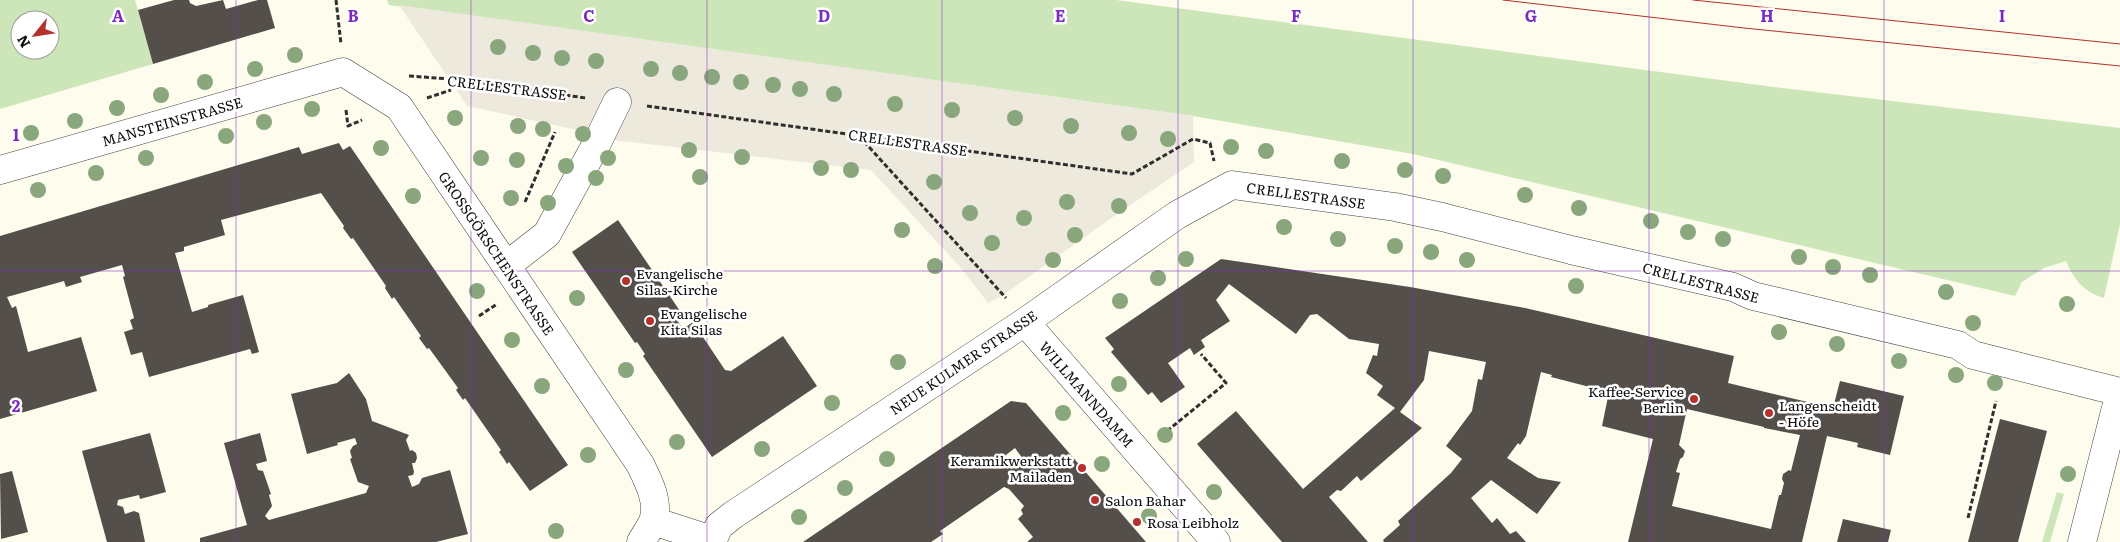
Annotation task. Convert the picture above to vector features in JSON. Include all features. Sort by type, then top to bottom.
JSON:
[{"type":"street","name":"MANSTEINSTRASSE","points":[[0,170],[343,72]]},
{"type":"street","name":"GROSSGÖRSCHENSTRASSE","points":[[343,72],[399,107],[640,464],[649,482],[655,506],[647,531]]},
{"type":"street","points":[[506,266],[547,234],[597,143],[617,102]]},
{"type":"street","name":"CRELLESTRASSE","points":[[1220,190],[1232,185],[1264,188],[1395,207],[1442,217],[1572,250],[1734,287],[1753,296],[1958,345],[1973,355],[2120,392]]},
{"type":"street","name":"NEUE KULMER STRASSE","points":[[712,541],[719,526],[737,512],[1025,322],[1177,215],[1220,190]]},
{"type":"street","name":"WILLMANNDAMM","points":[[1025,322],[1216,542]]},
{"type":"street","points":[[2082,542],[2120,392]]},
{"type":"street","points":[[647,531],[712,541]]},
{"type":"path","points":[[336,0],[343,72]]},
{"type":"path","name":"CRELLESTRASSE","points":[[407,76],[450,79],[1132,174],[1193,139],[1210,142],[1220,190]]},
{"type":"path","points":[[525,202],[555,132]]},
{"type":"path","points":[[858,135],[997,288],[1025,322]]},
{"type":"path","points":[[1167,430],[1226,383],[1201,354]]},
{"type":"path","points":[[1968,518],[1996,401]]},
{"type":"green space","points":[[0,0],[135,0],[153,64],[0,109]]},
{"type":"green space","points":[[387,0],[1116,0],[1774,87],[2120,128],[2120,224],[2104,298],[2085,289],[2072,274],[2066,261],[2044,268],[2022,282],[2015,296],[1413,154],[1193,116],[389,5]]},
{"type":"green space","points":[[2057,492],[2064,494],[2050,542],[2042,542]]},
{"type":"shaded area","points":[[399,5],[1193,116],[1194,162],[1002,296],[988,303],[961,268],[871,170],[613,140],[591,133],[467,106]]},
{"type":"building","points":[[174,0],[189,0],[190,3],[196,6],[223,0],[226,9],[258,0],[267,0],[275,28],[153,64],[138,10]]},
{"type":"building","points":[[339,143],[343,150],[350,146],[568,465],[530,491],[509,462],[507,464],[499,452],[501,450],[465,398],[463,400],[456,390],[458,388],[429,348],[427,349],[419,338],[421,336],[394,297],[392,299],[385,288],[386,286],[353,238],[351,239],[343,228],[344,226],[321,193],[221,220],[225,235],[184,247],[184,251],[175,253],[192,312],[208,307],[208,305],[243,295],[259,352],[252,354],[250,349],[149,377],[142,352],[131,355],[124,332],[133,329],[130,320],[134,318],[123,277],[125,276],[122,265],[80,277],[82,282],[66,287],[64,281],[7,297],[12,308],[16,306],[28,352],[81,337],[97,391],[0,419],[0,236],[299,147],[302,154]]},
{"type":"building","points":[[618,220],[680,311],[674,316],[683,329],[693,322],[725,370],[731,371],[783,336],[817,386],[712,457],[643,356],[645,354],[637,342],[635,343],[572,252]]},
{"type":"building","points":[[1221,259],[1410,287],[1525,308],[1734,356],[1728,383],[1833,408],[1840,381],[1904,396],[1890,455],[1857,447],[1858,443],[1827,436],[1802,542],[1628,542],[1653,439],[1602,426],[1609,392],[1551,377],[1552,375],[1541,372],[1526,436],[1507,458],[1538,478],[1561,482],[1537,514],[1491,480],[1471,498],[1492,523],[1497,518],[1510,534],[1516,531],[1526,542],[1384,542],[1383,540],[1400,525],[1398,521],[1451,473],[1462,459],[1446,446],[1472,411],[1478,379],[1482,380],[1486,362],[1429,351],[1424,380],[1400,412],[1422,428],[1361,481],[1357,476],[1341,491],[1337,490],[1329,497],[1368,542],[1282,542],[1197,444],[1236,411],[1303,489],[1395,408],[1377,395],[1383,386],[1366,373],[1373,355],[1377,356],[1379,344],[1349,339],[1317,314],[1310,315],[1296,334],[1229,284],[1216,300],[1230,321],[1201,340],[1205,347],[1194,355],[1190,348],[1168,363],[1185,387],[1161,403],[1152,392],[1148,395],[1111,352],[1114,349],[1105,338]],"holes":[[[1687,409],[1800,435],[1791,471],[1789,470],[1783,474],[1782,479],[1784,483],[1781,495],[1779,495],[1771,529],[1672,506],[1680,473],[1676,472],[1685,451],[1679,445]]]},
{"type":"building","points":[[349,373],[366,399],[372,421],[409,435],[406,440],[410,451],[412,450],[416,453],[417,458],[415,463],[412,463],[413,475],[408,476],[412,487],[419,484],[422,478],[450,470],[468,534],[436,542],[200,542],[200,538],[247,525],[224,443],[260,433],[267,461],[256,464],[258,470],[263,471],[271,494],[269,495],[272,506],[265,516],[269,520],[366,493],[369,486],[358,482],[350,459],[352,458],[350,451],[357,444],[355,438],[307,454],[291,394],[337,383]]},
{"type":"building","points":[[1011,401],[1026,403],[1146,542],[1027,542],[1033,537],[1018,519],[1023,514],[1021,510],[1024,506],[1009,489],[1004,487],[940,531],[943,534],[931,542],[803,542]],"holes":[[[1015,448],[1023,459],[1011,469],[1002,458]]]},
{"type":"building","points":[[2000,419],[2047,431],[2018,542],[1968,542]]},
{"type":"building","points":[[150,433],[166,492],[140,499],[139,495],[118,500],[117,505],[123,507],[125,514],[134,511],[139,513],[145,542],[107,542],[82,451]]},
{"type":"building","points":[[12,471],[28,532],[1,539],[0,474]]},
{"type":"building","points":[[1843,519],[1891,530],[1888,542],[1837,542]]},
{"type":"tram line","points":[[1503,0],[1744,28],[2120,66]]},
{"type":"tram line","points":[[1693,0],[2120,44]]},
{"type":"place","name":"Evangelische Silas-Kirche","points":[[626,281]]},
{"type":"place","name":"Evangelische Kita Silas","points":[[650,321]]},
{"type":"place","name":"Kaffee-Service Berlin","points":[[1694,399]]},
{"type":"place","name":"Langenscheidt - Höfe","points":[[1769,413]]},
{"type":"place","name":"Keramikwerkstatt Mailaden","points":[[1082,468]]},
{"type":"place","name":"Salon Bahar","points":[[1095,500]]},
{"type":"place","name":"Rosa Leibholz","points":[[1137,522]]}]
